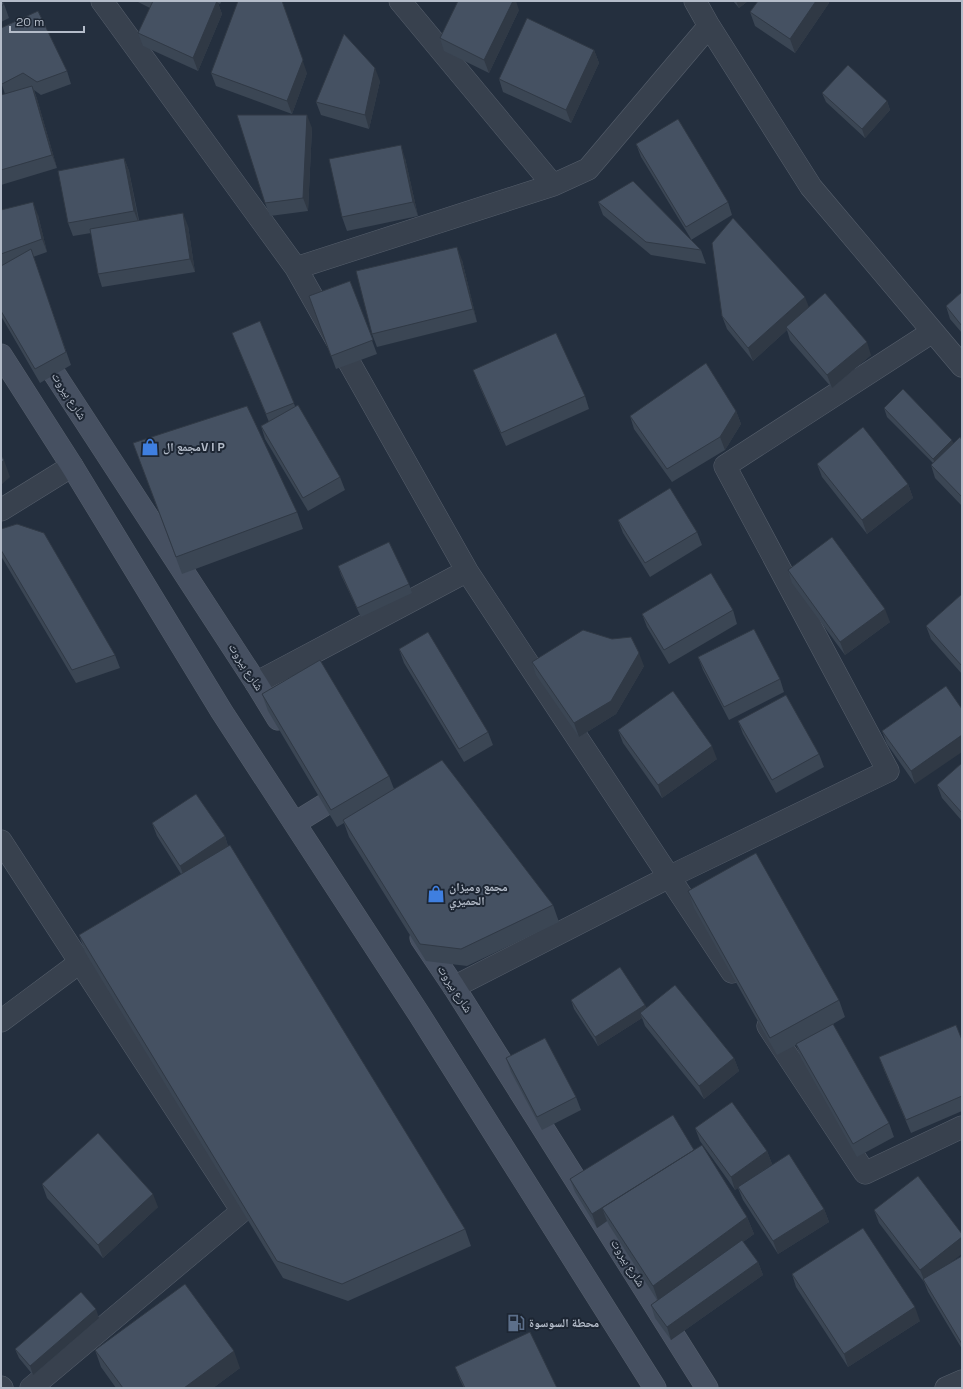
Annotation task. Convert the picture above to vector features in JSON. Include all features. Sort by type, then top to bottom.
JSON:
[{"type":"main road","name":"شارع بيروت","points":[[27,332],[289,736]]},
{"type":"main road","points":[[1,355],[72,466],[222,712],[424,1021],[655,1388]]},
{"type":"main road","points":[[295,823],[333,809],[317,782]]},
{"type":"main road","name":"شارع بيروت","points":[[410,921],[454,987],[706,1388]]},
{"type":"street","points":[[102,1],[296,268],[467,570],[743,989]]},
{"type":"street","points":[[400,1],[553,185]]},
{"type":"street","points":[[695,1],[709,26],[811,187],[962,366]]},
{"type":"street","points":[[296,268],[553,185],[588,169],[709,26]]},
{"type":"street","points":[[454,987],[669,877],[888,771],[725,466],[932,332]]},
{"type":"street","points":[[1,510],[72,466]]},
{"type":"street","points":[[256,683],[467,570]]},
{"type":"street","points":[[1,841],[79,963],[242,1211],[31,1388]]},
{"type":"street","points":[[1,1021],[79,963]]},
{"type":"street","points":[[756,1008],[865,1173],[962,1127]]},
{"type":"street","points":[[946,1388],[962,1380]]},
{"type":"building","points":[[153,1],[217,1],[193,58],[138,33]]},
{"type":"building","points":[[238,1],[282,1],[303,60],[287,101],[211,73]]},
{"type":"building","points":[[458,1],[513,1],[484,60],[440,38]]},
{"type":"building","points":[[758,1],[816,1],[790,39],[750,12]]},
{"type":"building","points":[[38,11],[67,71],[37,82],[23,73],[2,84],[1,28]]},
{"type":"building","points":[[527,18],[594,50],[566,110],[499,79]]},
{"type":"building","points":[[344,34],[375,68],[365,115],[316,102]]},
{"type":"building","points":[[848,65],[887,101],[862,129],[822,93]]},
{"type":"building","points":[[32,86],[52,155],[1,170],[1,95]]},
{"type":"building","points":[[237,115],[307,115],[303,198],[265,203]]},
{"type":"building","points":[[678,119],[728,202],[686,227],[636,144]]},
{"type":"building","points":[[401,145],[413,202],[342,217],[329,159]]},
{"type":"building","points":[[124,158],[134,211],[68,223],[58,171]]},
{"type":"building","points":[[633,181],[701,250],[646,242],[598,202]]},
{"type":"building","points":[[33,202],[42,239],[1,254],[1,210]]},
{"type":"building","points":[[183,213],[190,259],[98,274],[90,229]]},
{"type":"building","points":[[733,218],[805,297],[748,348],[722,316],[712,243]]},
{"type":"building","points":[[457,247],[473,309],[372,334],[356,271]]},
{"type":"building","points":[[31,249],[66,352],[35,369],[1,311],[1,266]]},
{"type":"building","points":[[350,281],[373,340],[331,356],[309,296]]},
{"type":"building","points":[[962,292],[962,326],[946,306]]},
{"type":"building","points":[[825,293],[867,342],[827,375],[786,327]]},
{"type":"building","points":[[260,321],[294,403],[266,414],[232,333]]},
{"type":"building","points":[[556,333],[585,396],[501,433],[473,370]]},
{"type":"building","points":[[706,363],[736,411],[720,437],[667,469],[630,416]]},
{"type":"building","points":[[903,389],[952,440],[933,459],[884,408]]},
{"type":"building","points":[[298,405],[340,477],[303,498],[261,426]]},
{"type":"building","points":[[247,406],[297,512],[176,557],[133,443]]},
{"type":"building","points":[[863,427],[908,484],[862,520],[817,464]]},
{"type":"building","points":[[960,437],[962,440],[962,497],[931,465]]},
{"type":"building","points":[[1,456],[4,460],[1,463]]},
{"type":"building","points":[[670,488],[697,532],[645,563],[618,520]]},
{"type":"building","points":[[17,524],[44,533],[115,655],[72,670],[1,550],[1,529]]},
{"type":"building","points":[[832,537],[885,609],[840,642],[788,570]]},
{"type":"building","points":[[389,542],[409,584],[357,608],[338,566]]},
{"type":"building","points":[[711,573],[733,610],[664,650],[642,614]]},
{"type":"building","points":[[962,594],[962,666],[926,626]]},
{"type":"building","points":[[754,629],[780,679],[724,707],[698,657]]},
{"type":"building","points":[[583,630],[612,639],[631,637],[639,653],[611,701],[574,723],[532,662]]},
{"type":"building","points":[[428,632],[488,732],[459,749],[399,649]]},
{"type":"building","points":[[320,660],[389,776],[331,810],[262,694]]},
{"type":"building","points":[[946,686],[962,709],[962,735],[911,771],[882,731]]},
{"type":"building","points":[[673,691],[712,746],[658,785],[618,730]]},
{"type":"building","points":[[786,695],[819,754],[772,780],[738,721]]},
{"type":"building","points":[[442,760],[553,905],[461,949],[420,944],[343,820]]},
{"type":"building","points":[[962,763],[962,813],[937,785]]},
{"type":"building","points":[[196,794],[225,836],[180,866],[152,823]]},
{"type":"building","points":[[230,845],[465,1229],[342,1284],[277,1261],[79,935]]},
{"type":"building","points":[[756,853],[839,1000],[770,1038],[688,891]]},
{"type":"building","points":[[620,967],[645,1005],[595,1037],[571,1000]]},
{"type":"building","points":[[675,985],[734,1058],[699,1086],[640,1013]]},
{"type":"building","points":[[833,1024],[889,1123],[853,1144],[796,1044]]},
{"type":"building","points":[[956,1025],[962,1040],[962,1096],[906,1120],[879,1057]]},
{"type":"building","points":[[545,1038],[576,1097],[537,1117],[506,1058]]},
{"type":"building","points":[[732,1102],[767,1151],[731,1177],[695,1128]]},
{"type":"building","points":[[673,1115],[694,1150],[592,1214],[570,1179]]},
{"type":"building","points":[[98,1133],[153,1194],[98,1245],[42,1184]]},
{"type":"building","points":[[702,1145],[747,1217],[653,1286],[602,1208]]},
{"type":"building","points":[[789,1154],[824,1209],[773,1241],[738,1187]]},
{"type":"building","points":[[918,1176],[962,1234],[962,1237],[920,1270],[874,1210]]},
{"type":"building","points":[[863,1228],[915,1307],[844,1354],[792,1274]]},
{"type":"building","points":[[742,1240],[758,1262],[667,1327],[651,1305]]},
{"type":"building","points":[[962,1256],[962,1344],[923,1279]]},
{"type":"building","points":[[185,1284],[234,1351],[184,1388],[123,1388],[95,1350]]},
{"type":"building","points":[[81,1292],[96,1309],[30,1366],[15,1349]]},
{"type":"building","points":[[530,1332],[557,1388],[465,1388],[455,1367]]},
{"type":"place","name":"مجمع الV I P","points":[[150,447]]},
{"type":"place","name":"مجمع وميزان الحميري","points":[[436,894]]},
{"type":"place","name":"محطة السوسوة","points":[[516,1323]]}]
